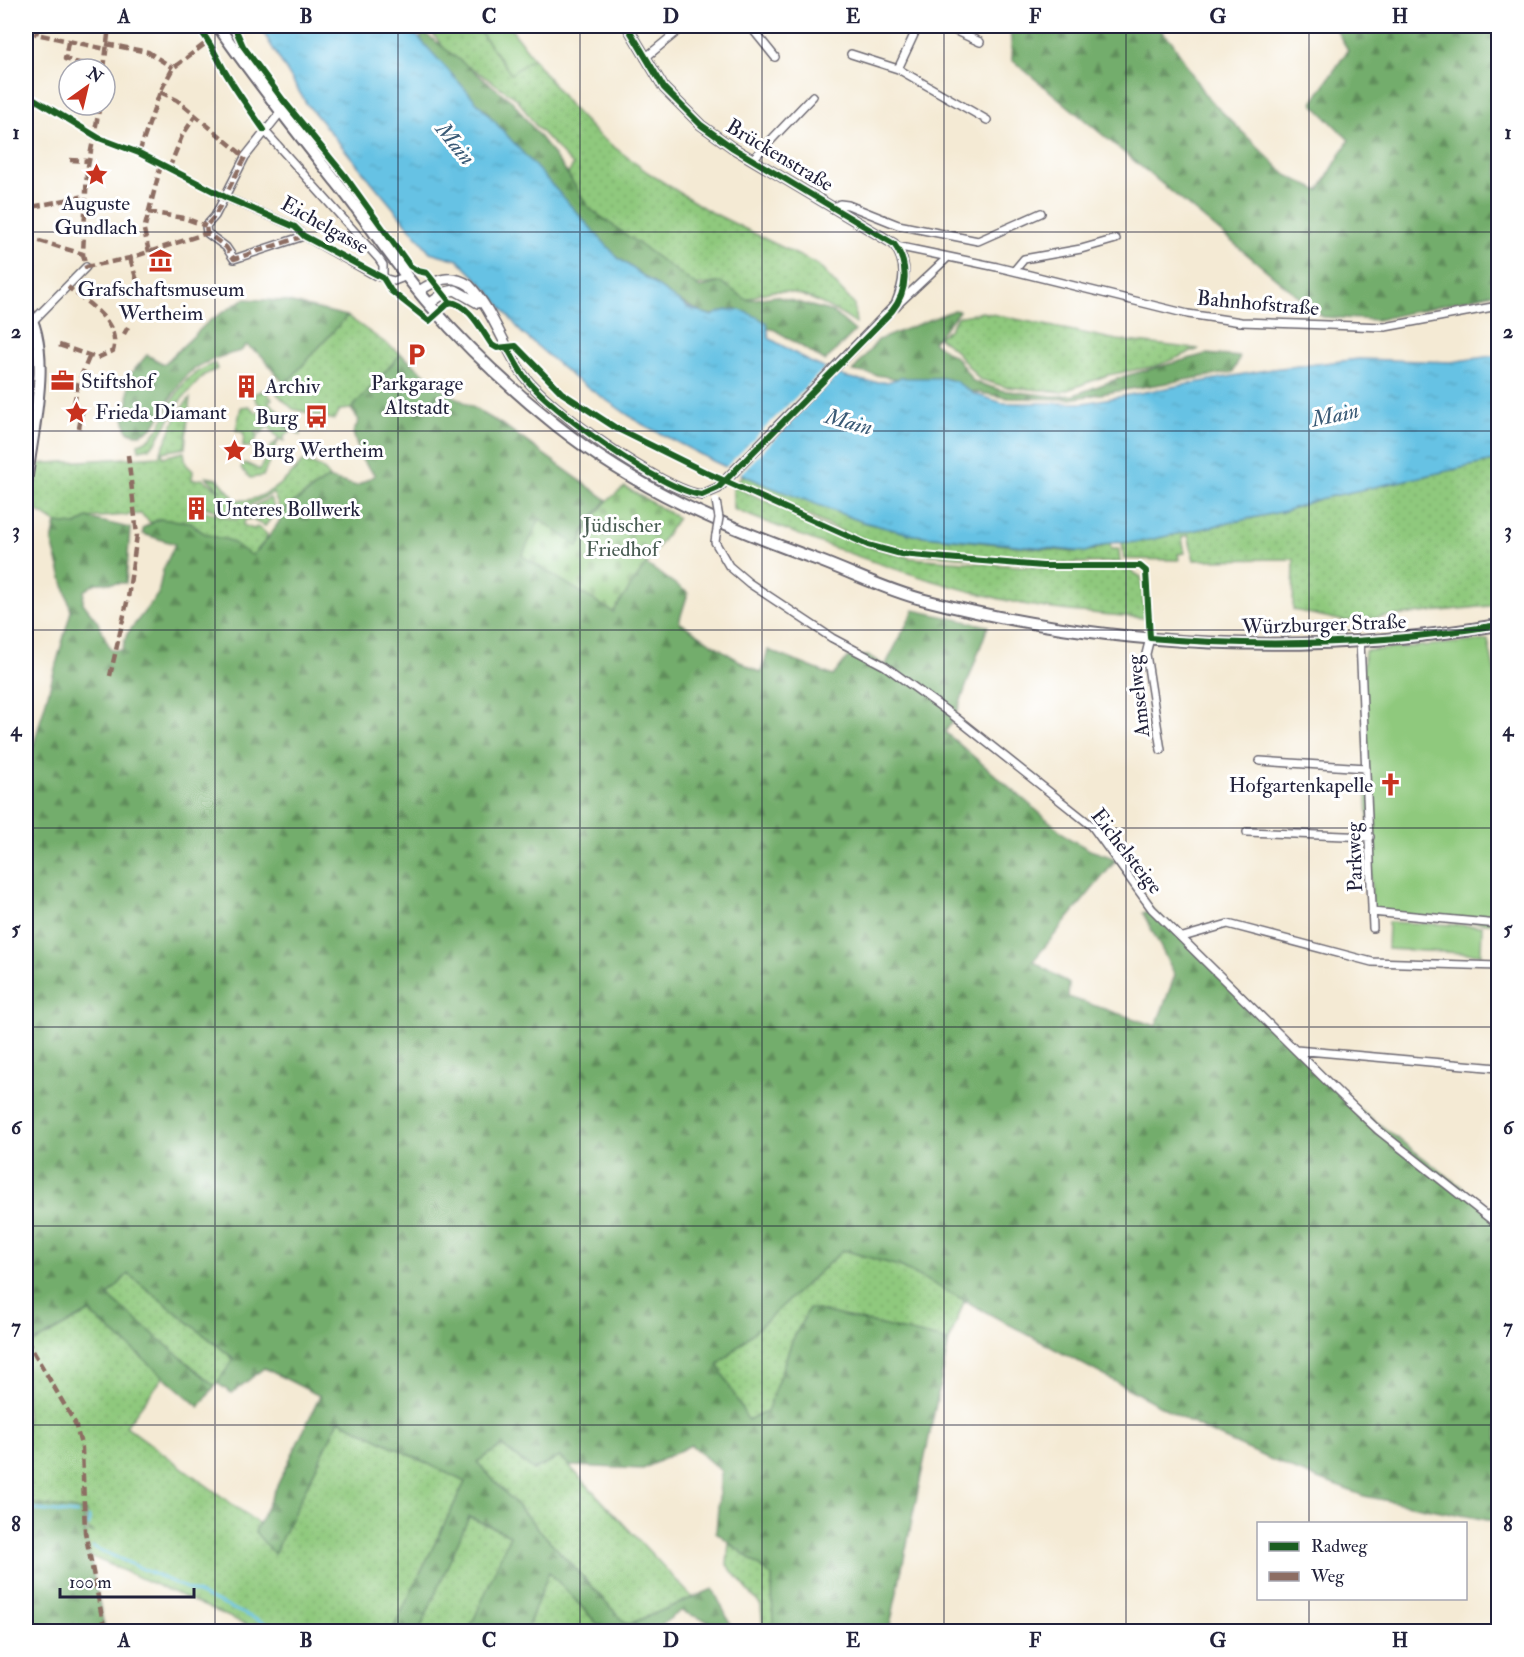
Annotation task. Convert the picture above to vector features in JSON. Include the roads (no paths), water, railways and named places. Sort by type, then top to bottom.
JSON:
[{"type":"main road","points":[[218,26],[280,113],[338,184],[429,304]]},
{"type":"main road","name":"Würzburger Straße","points":[[429,304],[507,382],[579,443],[655,491],[733,529],[923,600],[1061,629],[1230,643],[1360,641],[1419,637],[1498,625]]},
{"type":"main road","points":[[26,309],[33,321],[39,363],[29,420],[26,484]]},
{"type":"street","name":"Brückenstraße","points":[[627,26],[664,88],[684,111],[716,136],[896,246]]},
{"type":"street","points":[[645,58],[684,26]]},
{"type":"street","points":[[750,26],[775,57]]},
{"type":"street","points":[[898,69],[918,26]]},
{"type":"street","points":[[945,26],[980,42]]},
{"type":"street","points":[[851,54],[898,69],[987,120]]},
{"type":"street","points":[[753,159],[813,96]]},
{"type":"street","points":[[280,113],[264,130],[245,157],[225,197],[206,226],[207,233],[226,247],[234,259],[304,236]]},
{"type":"street","points":[[264,130],[379,259],[383,265],[383,278]]},
{"type":"street","name":"Eichelgasse","points":[[225,197],[295,227],[304,236],[383,278],[399,281],[406,276]]},
{"type":"street","points":[[834,207],[840,204],[848,205],[898,225],[978,241],[1041,213]]},
{"type":"street","points":[[1014,271],[1024,259],[1082,249],[1116,239]]},
{"type":"street","points":[[894,308],[903,288],[905,273],[903,260],[896,246]]},
{"type":"street","name":"Bahnhofstraße","points":[[896,246],[1014,271],[1188,314],[1241,322],[1385,327],[1498,306]]},
{"type":"street","points":[[419,291],[438,280],[455,279],[474,291],[524,376],[570,418],[637,464],[679,489],[696,495],[715,494],[894,308],[947,258]]},
{"type":"street","points":[[33,321],[86,267]]},
{"type":"street","points":[[429,304],[446,292],[456,290],[482,306]]},
{"type":"street","name":"Eichelsteige","points":[[715,494],[719,518],[715,543],[729,566],[749,583],[832,638],[885,666],[955,717],[1092,826],[1152,909],[1378,1130],[1498,1225]]},
{"type":"street","name":"Amselweg","points":[[1150,638],[1146,654],[1161,750]]},
{"type":"street","name":"Parkweg","points":[[1360,641],[1373,928]]},
{"type":"street","points":[[1260,761],[1366,768]]},
{"type":"street","points":[[1247,832],[1370,837]]},
{"type":"street","points":[[1372,912],[1498,924]]},
{"type":"street","points":[[1183,937],[1228,924],[1372,962],[1498,966]]},
{"type":"street","points":[[1296,1050],[1498,1068]]},
{"type":"street","points":[[1488,1215],[1498,1209]]},
{"type":"water","name":"Main","points":[[269,26],[412,26],[418,37],[618,258],[687,307],[712,316],[733,309],[753,315],[767,323],[769,338],[810,362],[845,377],[869,382],[887,382],[900,378],[942,378],[955,381],[974,394],[1003,403],[1084,403],[1272,369],[1359,359],[1451,362],[1498,355],[1498,460],[1319,499],[1285,511],[1139,542],[1110,543],[1085,552],[914,535],[863,522],[768,486],[715,462],[640,423],[574,378],[521,332],[488,290],[458,260],[430,252],[306,103],[263,32]]},
{"type":"waterway","points":[[26,1509],[77,1514]]},
{"type":"waterway","points":[[89,1517],[89,1525]]},
{"type":"waterway","points":[[93,1547],[267,1624],[271,1632]]},
{"type":"place","name":"Auguste Gundlach","points":[[96,175]]},
{"type":"place","name":"Grafschaftsmuseum Wertheim","points":[[161,261]]},
{"type":"place","name":"Parkgarage Altstadt","points":[[417,355]]},
{"type":"place","name":"Stiftshof","points":[[63,381]]},
{"type":"place","name":"Archiv","points":[[247,386]]},
{"type":"place","name":"Frieda Diamant","points":[[77,412]]},
{"type":"place","name":"Burg","points":[[316,417]]},
{"type":"place","name":"Burg Wertheim","points":[[234,450]]},
{"type":"place","name":"Unteres Bollwerk","points":[[197,509]]},
{"type":"place","name":"Hofgartenkapelle","points":[[1391,785]]},
{"type":"park label","name":"Jüdischer Friedhof","points":[[622,537]]}]
